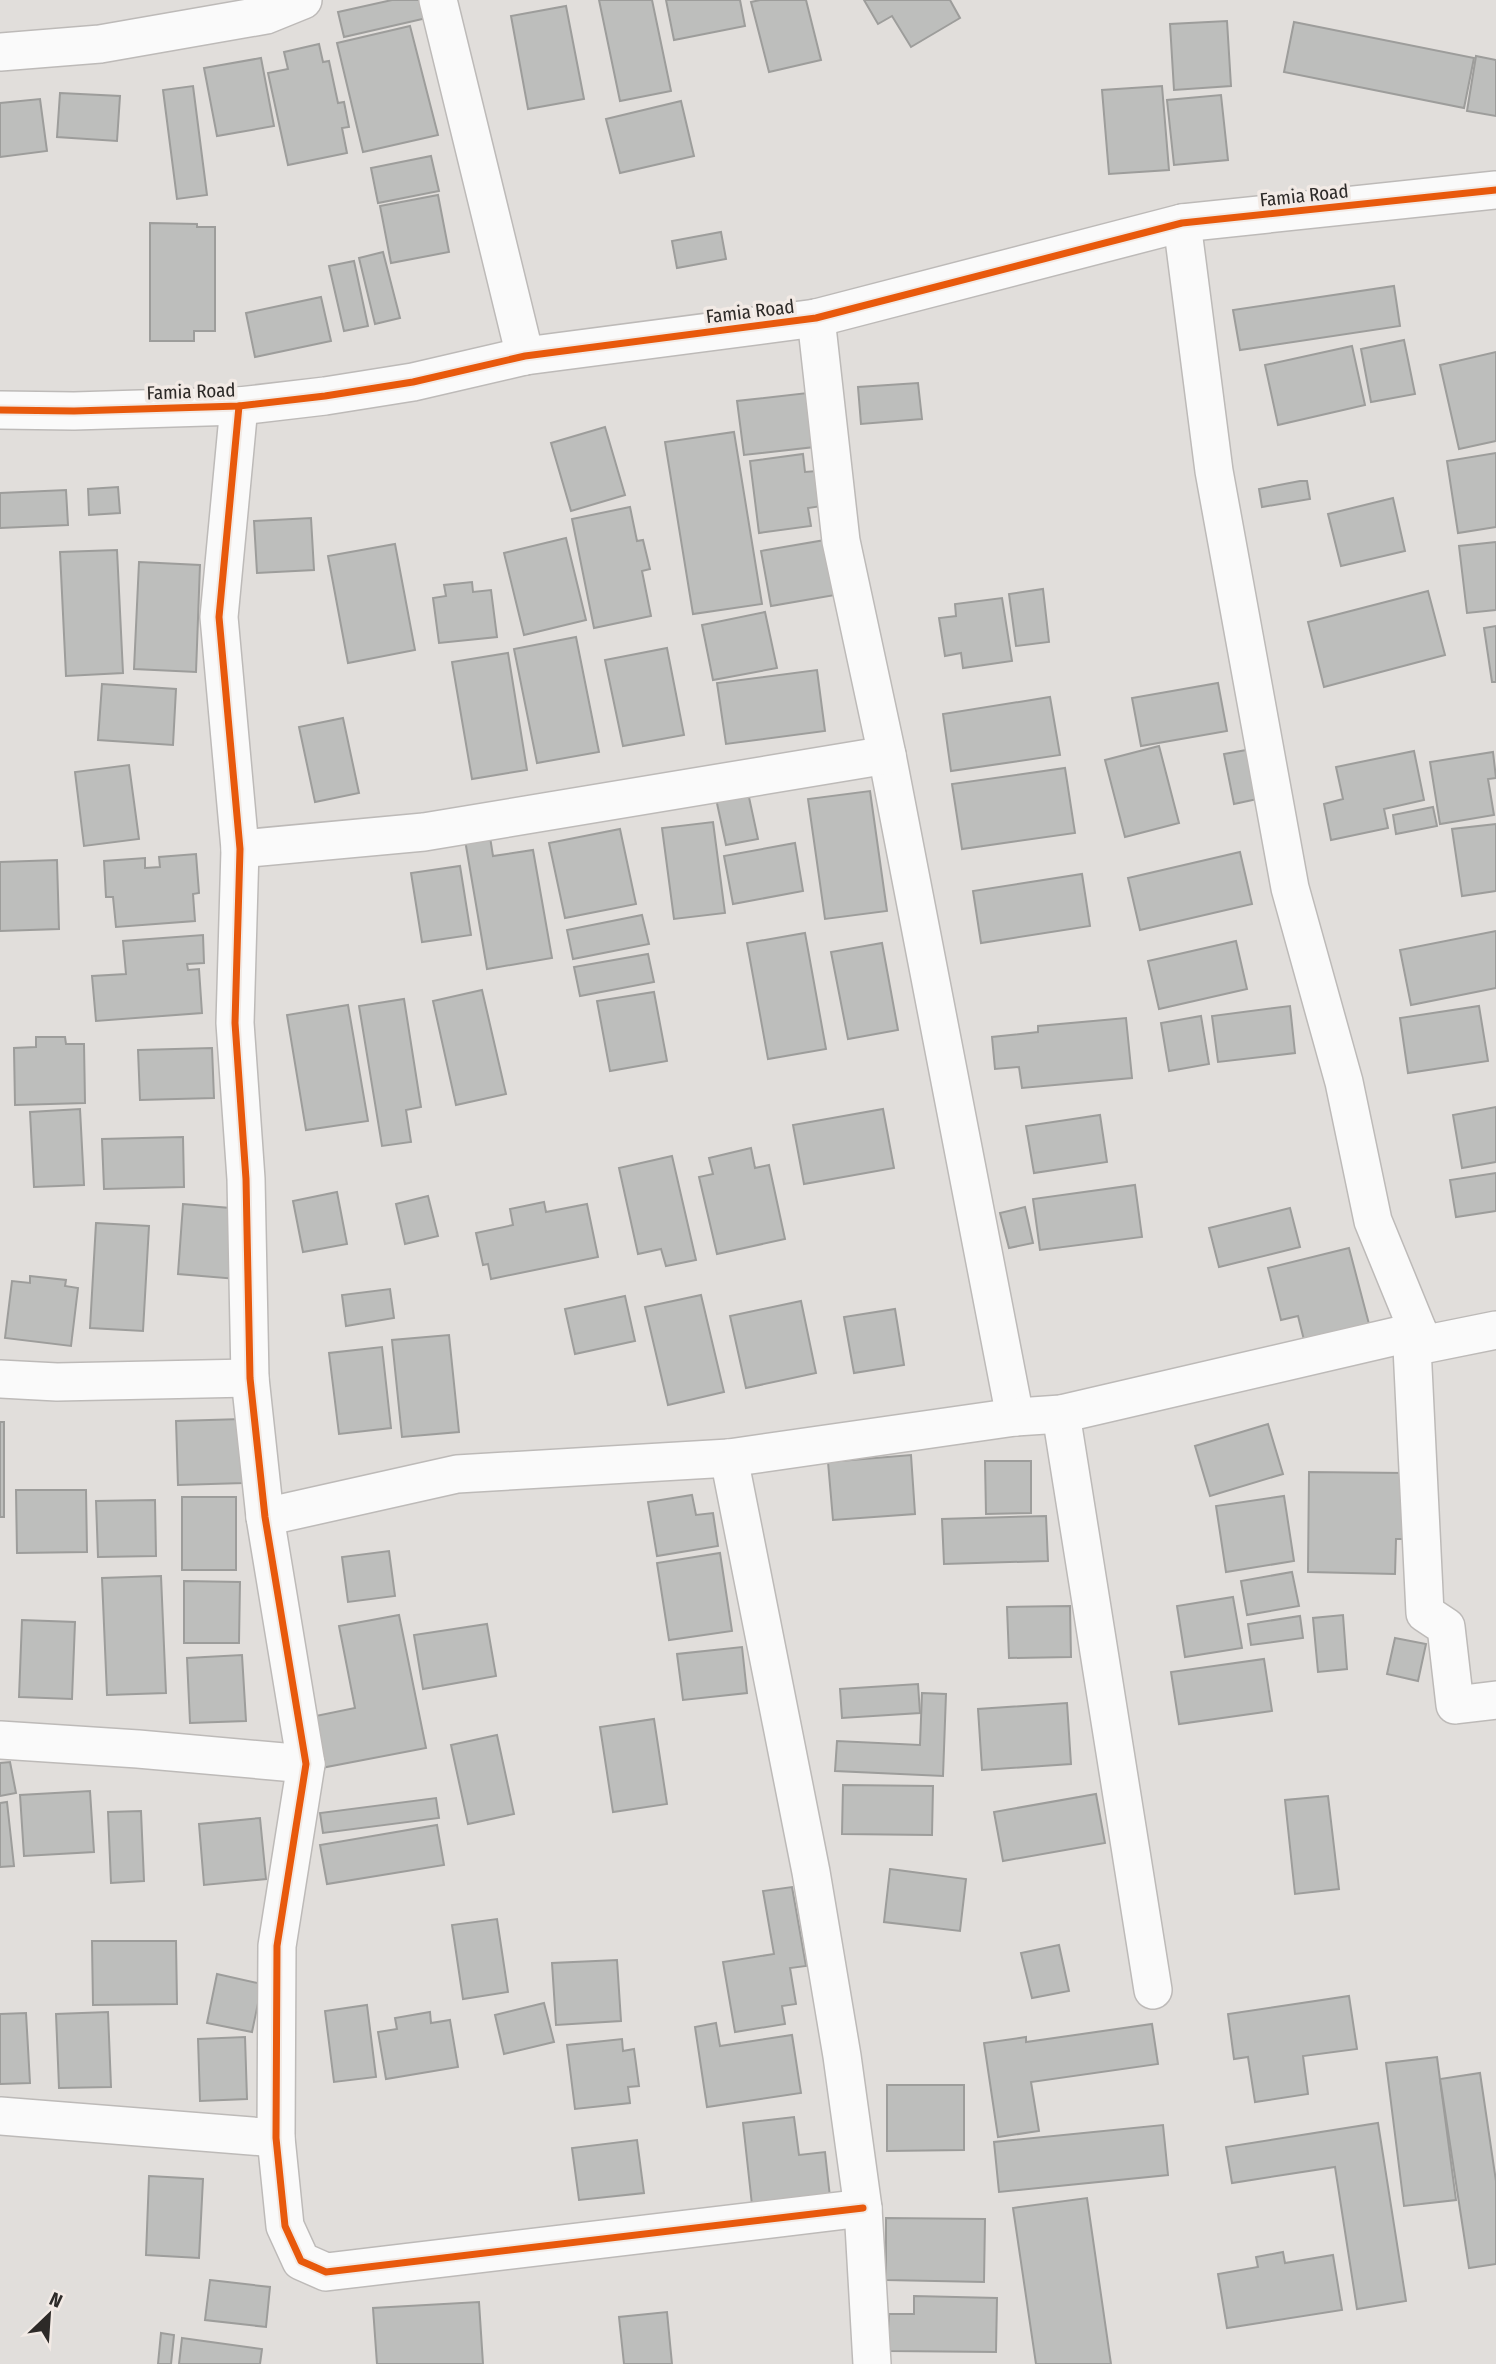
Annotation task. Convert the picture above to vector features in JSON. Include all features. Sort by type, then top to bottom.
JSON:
[{"type":"street","points":[[0,52],[100,44],[266,15],[303,0]]},
{"type":"street","points":[[438,0],[525,356]]},
{"type":"street","name":"Famia Road","points":[[0,410],[74,411],[239,406],[412,382],[525,356],[816,318],[1182,223],[1496,190]]},
{"type":"street","points":[[1182,223],[1214,471],[1290,888],[1344,1082],[1373,1221],[1415,1339],[1425,1613],[1446,1627],[1455,1705],[1496,1700]]},
{"type":"street","points":[[816,318],[841,541],[887,755],[1015,1418]]},
{"type":"street","points":[[239,406],[219,617],[240,849],[235,1023],[246,1178],[250,1378],[265,1517],[306,1764],[277,1946],[276,2138],[285,2226],[301,2261],[326,2272],[863,2208]]},
{"type":"street","points":[[240,849],[424,832],[887,755]]},
{"type":"street","points":[[265,1517],[457,1474],[729,1458],[1061,1414],[1415,1339],[1496,1331]]},
{"type":"street","points":[[0,1379],[57,1382],[250,1378]]},
{"type":"street","points":[[1061,1414],[1153,1990]]},
{"type":"street","points":[[729,1458],[811,1872],[842,2056],[863,2208],[872,2364]]},
{"type":"street","points":[[0,1740],[306,1764]]},
{"type":"street","points":[[0,2116],[276,2138]]},
{"type":"building","points":[[392,0],[427,0],[431,17],[344,37],[338,12]]},
{"type":"building","points":[[599,0],[652,0],[671,91],[620,101]]},
{"type":"building","points":[[666,0],[740,0],[745,26],[674,40]]},
{"type":"building","points":[[806,0],[821,60],[769,72],[751,2]]},
{"type":"building","points":[[864,0],[950,0],[960,18],[911,47],[892,16],[878,24]]},
{"type":"building","points":[[566,6],[584,99],[528,109],[511,16]]},
{"type":"building","points":[[1227,21],[1231,86],[1174,90],[1170,24]]},
{"type":"building","points":[[1294,22],[1474,58],[1464,108],[1284,72]]},
{"type":"building","points":[[410,26],[438,135],[363,152],[337,43]]},
{"type":"building","points":[[319,44],[323,62],[329,61],[338,103],[344,102],[349,127],[342,128],[347,153],[288,165],[268,73],[288,69],[284,52]]},
{"type":"building","points":[[1476,56],[1496,60],[1496,116],[1467,111]]},
{"type":"building","points":[[261,58],[274,126],[217,136],[204,68]]},
{"type":"building","points":[[193,86],[207,195],[177,199],[163,90]]},
{"type":"building","points":[[1162,86],[1169,170],[1109,174],[1102,90]]},
{"type":"building","points":[[60,93],[120,96],[117,141],[57,137]]},
{"type":"building","points":[[1221,95],[1228,160],[1174,165],[1167,100]]},
{"type":"building","points":[[40,99],[47,151],[0,157],[0,103]]},
{"type":"building","points":[[681,101],[694,156],[620,173],[606,119]]},
{"type":"building","points":[[431,156],[439,191],[378,203],[371,168]]},
{"type":"building","points":[[438,195],[449,252],[391,263],[380,206]]},
{"type":"building","points":[[150,223],[215,227],[215,331],[194,331],[194,341],[150,341]]},
{"type":"building","points":[[721,232],[726,259],[677,268],[672,241]]},
{"type":"building","points":[[383,252],[400,318],[375,324],[359,258]]},
{"type":"building","points":[[354,261],[368,326],[344,331],[329,266]]},
{"type":"building","points":[[1394,286],[1400,326],[1240,350],[1233,310]]},
{"type":"building","points":[[321,297],[331,341],[255,357],[246,313]]},
{"type":"building","points":[[1404,340],[1415,394],[1371,402],[1361,349]]},
{"type":"building","points":[[1352,346],[1365,405],[1278,425],[1265,365]]},
{"type":"building","points":[[1496,352],[1496,441],[1459,449],[1440,365]]},
{"type":"building","points":[[918,383],[922,419],[861,424],[858,387]]},
{"type":"building","points":[[816,392],[823,446],[744,455],[737,401]]},
{"type":"building","points":[[605,427],[625,495],[571,511],[551,443]]},
{"type":"building","points":[[734,432],[762,604],[693,614],[665,442]]},
{"type":"building","points":[[1496,453],[1496,527],[1458,533],[1447,461]]},
{"type":"building","points":[[803,454],[805,472],[817,471],[822,506],[808,508],[811,526],[759,533],[750,461]]},
{"type":"building","points":[[1307,481],[1310,499],[1262,507],[1259,489]]},
{"type":"building","points":[[118,487],[120,513],[89,515],[88,489]]},
{"type":"building","points":[[66,490],[68,525],[0,528],[0,493]]},
{"type":"building","points":[[1393,498],[1405,551],[1341,566],[1328,514]]},
{"type":"building","points":[[630,507],[637,541],[643,540],[650,569],[642,571],[651,616],[594,628],[572,519]]},
{"type":"building","points":[[311,518],[314,570],[257,573],[254,521]]},
{"type":"building","points":[[566,538],[586,620],[524,635],[504,553]]},
{"type":"building","points":[[825,540],[835,595],[771,606],[761,551]]},
{"type":"building","points":[[1496,542],[1496,610],[1467,613],[1459,546]]},
{"type":"building","points":[[395,544],[415,650],[348,663],[328,556]]},
{"type":"building","points":[[117,550],[123,673],[66,676],[60,552]]},
{"type":"building","points":[[139,562],[200,565],[196,672],[134,669]]},
{"type":"building","points":[[472,582],[473,592],[491,590],[497,637],[439,643],[433,598],[446,596],[444,585]]},
{"type":"building","points":[[1043,589],[1049,642],[1016,646],[1009,594]]},
{"type":"building","points":[[1428,591],[1445,655],[1324,687],[1308,622]]},
{"type":"building","points":[[1002,598],[1012,661],[963,668],[961,653],[945,656],[939,618],[956,616],[955,604]]},
{"type":"building","points":[[765,612],[777,668],[713,680],[702,625]]},
{"type":"building","points":[[1496,626],[1496,682],[1492,682],[1484,628]]},
{"type":"building","points":[[576,637],[599,752],[537,763],[514,649]]},
{"type":"building","points":[[667,648],[684,735],[623,746],[605,660]]},
{"type":"building","points":[[508,653],[527,770],[472,779],[452,662]]},
{"type":"building","points":[[817,670],[825,731],[726,744],[717,683]]},
{"type":"building","points":[[1218,683],[1227,731],[1141,746],[1132,698]]},
{"type":"building","points":[[102,684],[176,689],[173,745],[98,740]]},
{"type":"building","points":[[1050,697],[1060,755],[951,771],[943,714]]},
{"type":"building","points":[[343,718],[359,793],[315,802],[299,727]]},
{"type":"building","points":[[1159,746],[1179,823],[1125,837],[1105,760]]},
{"type":"building","points":[[1252,749],[1262,798],[1234,804],[1224,754]]},
{"type":"building","points":[[1414,751],[1424,800],[1384,809],[1388,828],[1331,840],[1324,804],[1343,799],[1336,767]]},
{"type":"building","points":[[1493,752],[1496,778],[1488,779],[1494,815],[1440,824],[1430,762]]},
{"type":"building","points":[[129,765],[139,839],[84,846],[75,772]]},
{"type":"building","points":[[1065,768],[1075,833],[962,849],[952,784]]},
{"type":"building","points":[[747,788],[758,839],[726,845],[715,794]]},
{"type":"building","points":[[870,791],[887,911],[825,919],[808,799]]},
{"type":"building","points":[[1433,807],[1437,826],[1396,834],[1393,815]]},
{"type":"building","points":[[713,822],[725,913],[674,919],[662,828]]},
{"type":"building","points":[[1496,824],[1496,891],[1462,896],[1452,829]]},
{"type":"building","points":[[620,829],[636,904],[565,918],[549,843]]},
{"type":"building","points":[[490,837],[493,856],[533,850],[552,958],[487,969],[465,840]]},
{"type":"building","points":[[795,843],[803,891],[733,904],[724,856]]},
{"type":"building","points":[[1240,852],[1252,904],[1140,930],[1128,878]]},
{"type":"building","points":[[196,854],[199,893],[193,894],[195,921],[116,927],[113,897],[106,897],[104,861],[145,858],[145,868],[160,867],[159,857]]},
{"type":"building","points":[[57,860],[59,929],[0,931],[0,862]]},
{"type":"building","points":[[460,866],[471,935],[422,942],[411,873]]},
{"type":"building","points":[[1082,874],[1090,926],[981,943],[973,891]]},
{"type":"building","points":[[642,915],[649,944],[573,959],[567,930]]},
{"type":"building","points":[[1496,931],[1496,988],[1411,1005],[1400,950]]},
{"type":"building","points":[[805,933],[826,1049],[768,1059],[747,943]]},
{"type":"building","points":[[203,935],[204,963],[187,964],[188,970],[199,969],[202,1013],[96,1021],[92,976],[126,974],[123,941]]},
{"type":"building","points":[[1236,941],[1247,989],[1159,1009],[1148,961]]},
{"type":"building","points":[[882,943],[898,1030],[848,1039],[831,952]]},
{"type":"building","points":[[648,954],[654,982],[580,996],[574,967]]},
{"type":"building","points":[[482,990],[506,1094],[456,1105],[433,1001]]},
{"type":"building","points":[[654,992],[667,1061],[610,1071],[597,1001]]},
{"type":"building","points":[[404,999],[421,1107],[406,1110],[411,1142],[382,1146],[359,1006]]},
{"type":"building","points":[[348,1005],[368,1121],[306,1130],[287,1015]]},
{"type":"building","points":[[1290,1006],[1295,1053],[1218,1062],[1212,1016]]},
{"type":"building","points":[[1479,1006],[1488,1061],[1408,1073],[1400,1018]]},
{"type":"building","points":[[1201,1016],[1209,1064],[1169,1071],[1161,1023]]},
{"type":"building","points":[[1126,1018],[1132,1078],[1022,1088],[1019,1067],[995,1069],[992,1037],[1038,1032],[1038,1026]]},
{"type":"building","points":[[36,1037],[65,1037],[66,1044],[84,1044],[85,1103],[15,1105],[14,1048],[36,1047]]},
{"type":"building","points":[[212,1048],[214,1098],[140,1100],[138,1050]]},
{"type":"building","points":[[1496,1107],[1496,1162],[1462,1168],[1453,1115]]},
{"type":"building","points":[[80,1109],[84,1185],[34,1187],[30,1112]]},
{"type":"building","points":[[883,1109],[894,1168],[804,1184],[793,1125]]},
{"type":"building","points":[[1100,1115],[1107,1162],[1034,1173],[1026,1126]]},
{"type":"building","points":[[183,1137],[184,1187],[104,1189],[102,1139]]},
{"type":"building","points":[[751,1148],[755,1168],[769,1165],[785,1239],[717,1254],[699,1177],[713,1174],[709,1158]]},
{"type":"building","points":[[672,1156],[696,1260],[666,1266],[661,1249],[638,1254],[619,1168]]},
{"type":"building","points":[[1496,1173],[1496,1211],[1456,1217],[1450,1180]]},
{"type":"building","points":[[1135,1185],[1142,1237],[1040,1250],[1033,1199]]},
{"type":"building","points":[[337,1192],[347,1244],[303,1252],[293,1201]]},
{"type":"building","points":[[428,1196],[438,1236],[405,1244],[396,1204]]},
{"type":"building","points":[[544,1202],[546,1212],[587,1204],[598,1257],[491,1279],[488,1264],[483,1265],[476,1233],[513,1225],[510,1209]]},
{"type":"building","points":[[183,1204],[242,1209],[237,1279],[178,1274]]},
{"type":"building","points":[[1025,1207],[1033,1243],[1009,1248],[1000,1213]]},
{"type":"building","points":[[1290,1208],[1300,1247],[1219,1267],[1209,1228]]},
{"type":"building","points":[[96,1223],[149,1226],[143,1331],[90,1328]]},
{"type":"building","points":[[1349,1248],[1369,1324],[1304,1340],[1298,1316],[1281,1320],[1268,1268]]},
{"type":"building","points":[[30,1276],[66,1280],[65,1286],[78,1288],[71,1346],[5,1338],[12,1281],[30,1283]]},
{"type":"building","points":[[390,1289],[394,1318],[346,1326],[342,1295]]},
{"type":"building","points":[[701,1295],[724,1392],[668,1405],[645,1307]]},
{"type":"building","points":[[625,1296],[635,1341],[575,1354],[565,1309]]},
{"type":"building","points":[[801,1301],[816,1373],[746,1388],[730,1316]]},
{"type":"building","points":[[895,1309],[904,1365],[854,1373],[844,1317]]},
{"type":"building","points":[[449,1335],[459,1432],[402,1437],[392,1340]]},
{"type":"building","points":[[382,1347],[391,1428],[339,1434],[329,1353]]},
{"type":"building","points":[[242,1419],[244,1483],[178,1485],[176,1421]]},
{"type":"building","points":[[0,1422],[4,1422],[4,1517],[0,1517]]},
{"type":"building","points":[[1268,1424],[1283,1474],[1210,1496],[1195,1446]]},
{"type":"building","points":[[911,1455],[915,1514],[833,1520],[828,1462]]},
{"type":"building","points":[[985,1461],[1031,1461],[1031,1513],[986,1514]]},
{"type":"building","points":[[1309,1472],[1405,1473],[1413,1539],[1396,1539],[1395,1574],[1308,1572]]},
{"type":"building","points":[[16,1490],[86,1490],[87,1552],[17,1553]]},
{"type":"building","points":[[692,1495],[696,1515],[713,1513],[718,1546],[657,1556],[648,1502]]},
{"type":"building","points":[[1284,1496],[1294,1561],[1226,1572],[1216,1506]]},
{"type":"building","points":[[182,1497],[236,1497],[236,1570],[182,1570]]},
{"type":"building","points":[[155,1500],[156,1556],[98,1557],[96,1501]]},
{"type":"building","points":[[1046,1516],[1048,1561],[944,1564],[942,1519]]},
{"type":"building","points":[[389,1551],[395,1596],[348,1602],[342,1557]]},
{"type":"building","points":[[720,1553],[732,1631],[669,1640],[657,1563]]},
{"type":"building","points":[[1292,1572],[1299,1606],[1247,1615],[1241,1581]]},
{"type":"building","points":[[161,1576],[166,1693],[107,1695],[102,1578]]},
{"type":"building","points":[[184,1581],[240,1582],[239,1643],[184,1643]]},
{"type":"building","points":[[1233,1597],[1242,1648],[1185,1657],[1177,1606]]},
{"type":"building","points":[[1070,1606],[1071,1657],[1009,1658],[1007,1607]]},
{"type":"building","points":[[399,1615],[426,1748],[316,1769],[306,1718],[355,1708],[339,1626]]},
{"type":"building","points":[[1343,1615],[1347,1669],[1318,1672],[1313,1618]]},
{"type":"building","points":[[1300,1616],[1303,1638],[1251,1645],[1248,1624]]},
{"type":"building","points":[[22,1620],[75,1622],[72,1699],[19,1697]]},
{"type":"building","points":[[487,1624],[496,1676],[423,1689],[414,1635]]},
{"type":"building","points":[[1395,1638],[1426,1644],[1418,1681],[1387,1674]]},
{"type":"building","points":[[742,1647],[747,1693],[683,1700],[677,1654]]},
{"type":"building","points":[[242,1655],[246,1721],[190,1723],[187,1658]]},
{"type":"building","points":[[1264,1659],[1272,1711],[1179,1724],[1171,1672]]},
{"type":"building","points":[[918,1684],[920,1713],[842,1718],[840,1689]]},
{"type":"building","points":[[922,1693],[946,1694],[943,1776],[835,1771],[837,1741],[920,1745]]},
{"type":"building","points":[[1067,1703],[1071,1764],[982,1770],[978,1709]]},
{"type":"building","points":[[654,1719],[667,1804],[613,1812],[600,1727]]},
{"type":"building","points":[[497,1735],[514,1814],[468,1824],[451,1745]]},
{"type":"building","points":[[10,1762],[16,1793],[0,1796],[0,1763]]},
{"type":"building","points":[[843,1785],[933,1786],[932,1835],[842,1834]]},
{"type":"building","points":[[90,1791],[94,1852],[24,1856],[20,1795]]},
{"type":"building","points":[[1096,1794],[1105,1843],[1003,1861],[994,1812]]},
{"type":"building","points":[[1328,1796],[1339,1889],[1295,1894],[1285,1800]]},
{"type":"building","points":[[436,1798],[439,1818],[323,1833],[320,1813]]},
{"type":"building","points":[[7,1802],[14,1866],[0,1867],[0,1803]]},
{"type":"building","points":[[141,1811],[144,1881],[111,1883],[108,1812]]},
{"type":"building","points":[[260,1818],[266,1879],[204,1885],[199,1824]]},
{"type":"building","points":[[437,1825],[444,1865],[327,1884],[320,1845]]},
{"type":"building","points":[[890,1869],[966,1879],[960,1931],[884,1922]]},
{"type":"building","points":[[792,1887],[806,1966],[790,1968],[796,2004],[782,2006],[785,2024],[735,2032],[723,1962],[774,1954],[763,1891]]},
{"type":"building","points":[[497,1919],[508,1992],[463,1999],[452,1925]]},
{"type":"building","points":[[92,1941],[176,1941],[177,2004],[93,2005]]},
{"type":"building","points":[[1059,1945],[1069,1991],[1032,1998],[1021,1953]]},
{"type":"building","points":[[617,1960],[621,2021],[556,2025],[552,1963]]},
{"type":"building","points":[[217,1974],[262,1984],[252,2032],[207,2023]]},
{"type":"building","points":[[1349,1996],[1357,2049],[1303,2056],[1308,2094],[1255,2102],[1248,2057],[1234,2059],[1228,2014]]},
{"type":"building","points":[[544,2003],[554,2042],[504,2054],[495,2015]]},
{"type":"building","points":[[367,2005],[376,2077],[334,2082],[325,2011]]},
{"type":"building","points":[[108,2012],[111,2087],[59,2088],[56,2014]]},
{"type":"building","points":[[430,2012],[431,2023],[450,2020],[458,2067],[386,2079],[378,2032],[397,2029],[395,2018]]},
{"type":"building","points":[[26,2013],[30,2083],[0,2084],[0,2014]]},
{"type":"building","points":[[716,2023],[720,2046],[792,2035],[801,2093],[707,2107],[695,2027]]},
{"type":"building","points":[[1152,2024],[1158,2064],[1031,2082],[1039,2131],[998,2137],[984,2043],[1026,2037],[1026,2042]]},
{"type":"building","points":[[245,2037],[247,2099],[200,2101],[198,2039]]},
{"type":"building","points":[[622,2039],[623,2051],[634,2049],[639,2086],[628,2087],[630,2103],[575,2109],[567,2045]]},
{"type":"building","points":[[1437,2057],[1456,2200],[1404,2206],[1386,2063]]},
{"type":"building","points":[[1480,2073],[1496,2181],[1496,2264],[1469,2268],[1440,2079]]},
{"type":"building","points":[[887,2085],[964,2085],[964,2150],[887,2151]]},
{"type":"building","points":[[794,2117],[799,2155],[825,2152],[830,2197],[752,2205],[743,2123]]},
{"type":"building","points":[[1378,2123],[1406,2301],[1357,2309],[1335,2167],[1232,2183],[1226,2147]]},
{"type":"building","points":[[1163,2125],[1168,2175],[999,2192],[994,2142]]},
{"type":"building","points":[[637,2140],[644,2193],[579,2200],[572,2148]]},
{"type":"building","points":[[149,2176],[203,2179],[199,2258],[146,2255]]},
{"type":"building","points":[[1087,2198],[1111,2364],[1036,2364],[1013,2208]]},
{"type":"building","points":[[886,2218],[985,2219],[984,2282],[886,2280]]},
{"type":"building","points":[[1283,2252],[1285,2263],[1333,2255],[1342,2310],[1227,2328],[1218,2274],[1258,2267],[1256,2257]]},
{"type":"building","points":[[210,2280],[270,2287],[266,2327],[205,2320]]},
{"type":"building","points":[[914,2296],[997,2298],[996,2352],[889,2351],[889,2314],[914,2314]]},
{"type":"building","points":[[479,2302],[483,2364],[377,2364],[373,2308]]},
{"type":"building","points":[[667,2312],[672,2364],[624,2364],[619,2317]]},
{"type":"building","points":[[161,2333],[174,2335],[171,2364],[158,2364]]},
{"type":"building","points":[[182,2338],[262,2349],[260,2364],[179,2364]]},
{"type":"cycle path","points":[[0,410],[74,411],[239,406],[325,396],[413,382],[525,356],[816,318],[1182,223],[1496,190]]},
{"type":"cycle path","points":[[239,406],[219,617],[240,849],[235,1023],[246,1179],[250,1378],[265,1517],[306,1764],[277,1946],[276,2138],[285,2226],[301,2261],[326,2272],[863,2208]]}]
